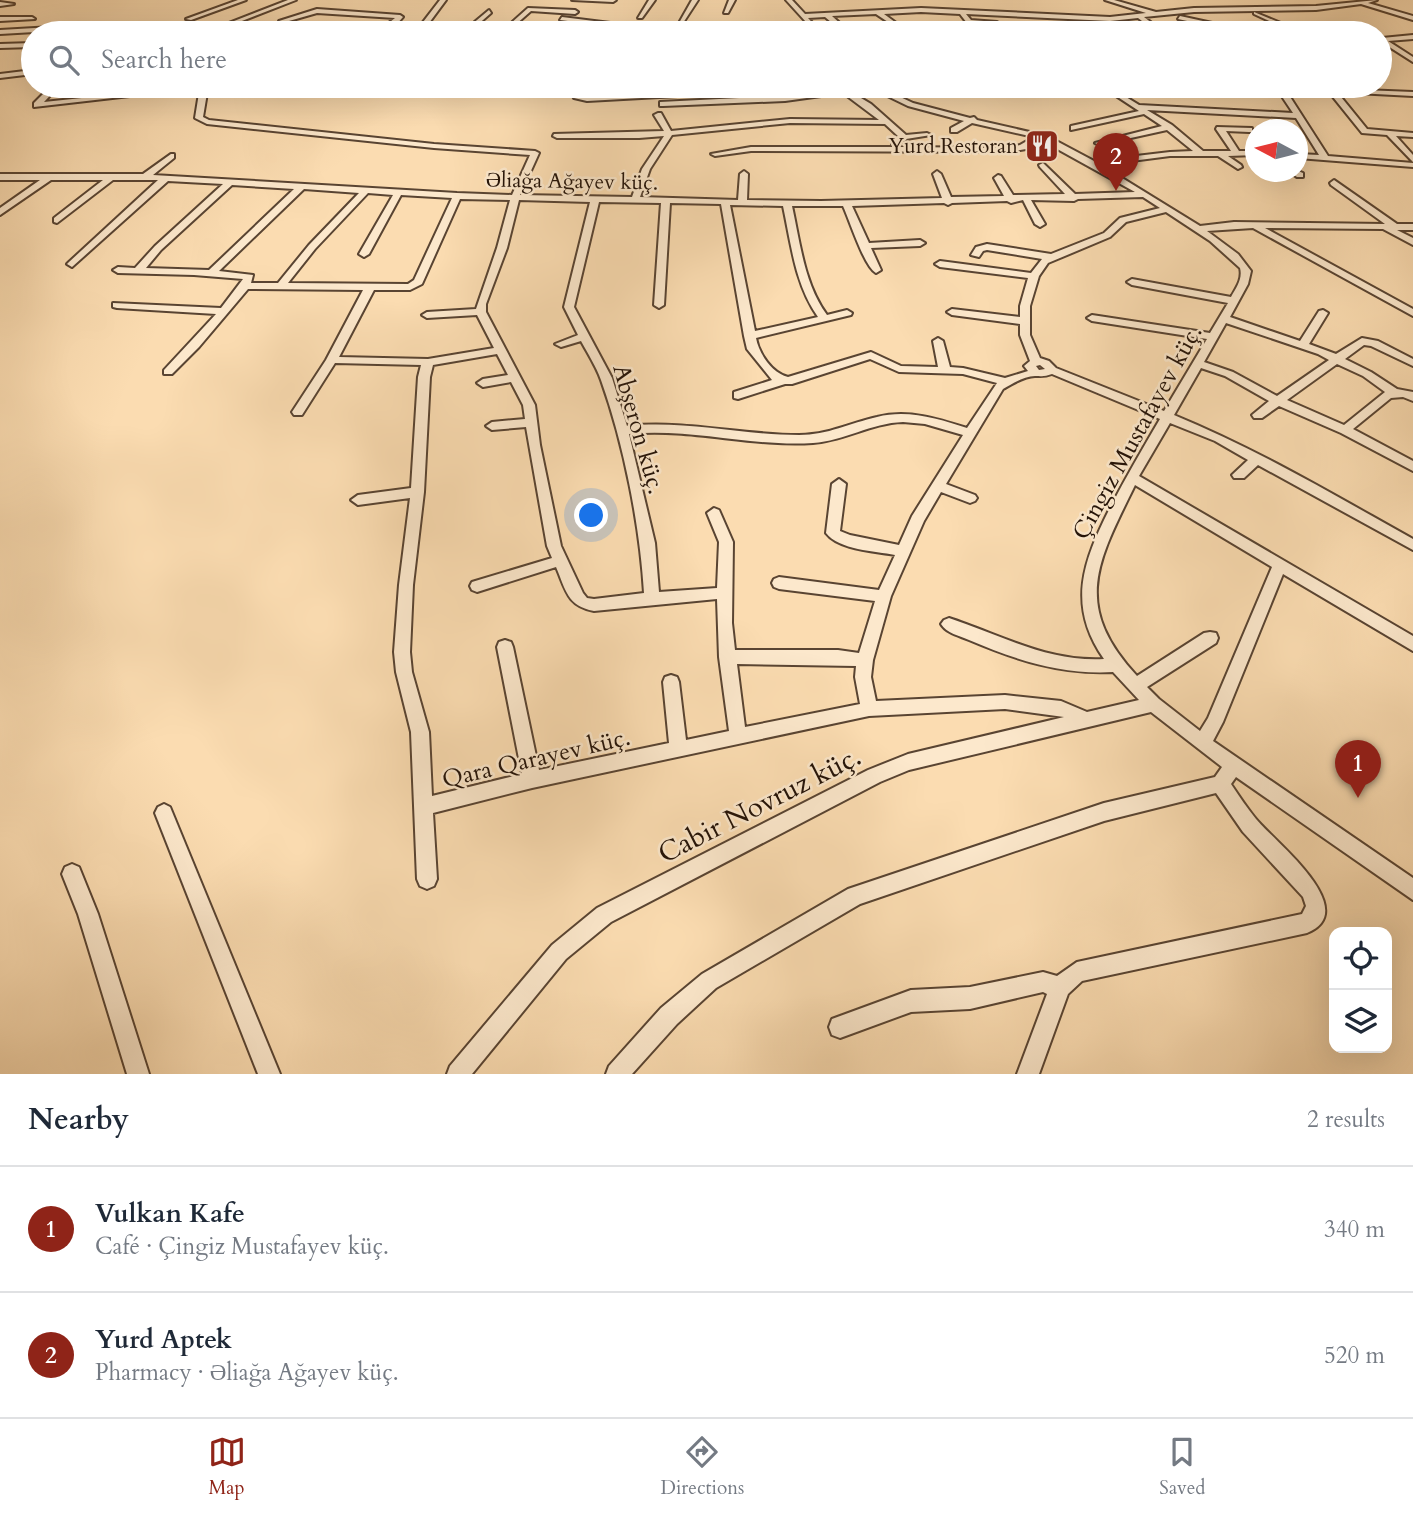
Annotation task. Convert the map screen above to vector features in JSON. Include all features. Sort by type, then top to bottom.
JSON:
[{"type":"street","points":[[188,19],[243,0]]},
{"type":"street","points":[[238,21],[293,0]]},
{"type":"street","points":[[427,21],[443,0]]},
{"type":"street","points":[[575,0],[613,0]]},
{"type":"street","points":[[640,17],[652,0]]},
{"type":"street","points":[[682,21],[695,0]]},
{"type":"street","points":[[726,12],[732,0]]},
{"type":"street","points":[[789,0],[808,21]]},
{"type":"street","points":[[1108,0],[1157,14]]},
{"type":"street","points":[[804,16],[938,10],[1033,13],[1044,17],[1083,19],[1140,17],[1194,10],[1300,9],[1374,0]]},
{"type":"street","points":[[933,2],[938,10]]},
{"type":"street","points":[[1363,3],[1413,19]]},
{"type":"street","points":[[0,4],[10,4]]},
{"type":"street","points":[[855,4],[863,12]]},
{"type":"street","points":[[1185,4],[1194,10]]},
{"type":"street","points":[[516,21],[530,9],[590,14]]},
{"type":"street","points":[[1251,10],[1274,21]]},
{"type":"street","points":[[282,21],[317,11],[400,18],[397,21]]},
{"type":"street","points":[[876,11],[890,21]]},
{"type":"street","points":[[476,21],[489,12]]},
{"type":"street","points":[[962,12],[968,21]]},
{"type":"street","points":[[1167,12],[1194,21]]},
{"type":"street","points":[[827,15],[833,21]]},
{"type":"street","points":[[1044,17],[1045,21]]},
{"type":"street","points":[[1140,17],[1146,21]]},
{"type":"street","points":[[1180,18],[1184,21]]},
{"type":"street","points":[[0,19],[32,19]]},
{"type":"street","points":[[562,19],[577,21]]},
{"type":"street","points":[[0,32],[21,31]]},
{"type":"street","points":[[1392,39],[1413,37]]},
{"type":"street","points":[[0,46],[21,45]]},
{"type":"street","points":[[1392,46],[1413,60]]},
{"type":"street","points":[[0,76],[21,73]]},
{"type":"street","points":[[1392,92],[1413,94]]},
{"type":"street","points":[[44,98],[37,105],[101,98]]},
{"type":"street","points":[[146,98],[146,104]]},
{"type":"street","points":[[202,98],[199,118],[207,122],[434,146],[533,152],[535,156],[514,197],[502,248],[481,304],[481,312],[529,405],[559,561],[577,597],[583,603],[594,605],[652,597],[724,593]]},
{"type":"street","points":[[584,98],[605,98]]},
{"type":"street","points":[[608,107],[783,98]]},
{"type":"street","points":[[854,98],[904,137]]},
{"type":"street","name":"Çingiz Mustafayev küç.","points":[[896,98],[1040,137],[1095,163],[1198,229],[1245,266],[1246,278],[1234,301],[1132,478],[1098,546],[1089,586],[1091,614],[1096,630],[1117,665],[1153,704],[1202,743],[1413,890]]},
{"type":"street","points":[[1122,98],[1169,127],[1200,153]]},
{"type":"street","points":[[1287,98],[1325,158]]},
{"type":"street","points":[[1338,98],[1362,129],[1370,133],[1413,135]]},
{"type":"street","points":[[1135,107],[1299,116]]},
{"type":"street","points":[[1074,128],[1145,112]]},
{"type":"street","points":[[658,115],[669,134]]},
{"type":"street","points":[[954,130],[974,119]]},
{"type":"street","points":[[557,136],[669,134],[790,121],[886,122]]},
{"type":"street","points":[[1099,143],[1169,127]]},
{"type":"street","points":[[1236,153],[1220,129],[1245,130]]},
{"type":"street","points":[[1389,133],[1413,162]]},
{"type":"street","points":[[635,200],[646,169],[669,134]]},
{"type":"street","points":[[1134,134],[1143,141]]},
{"type":"street","points":[[896,150],[895,144],[904,137],[927,135]]},
{"type":"street","points":[[715,154],[751,149],[1017,149],[1040,137]]},
{"type":"street","points":[[1219,153],[1238,166]]},
{"type":"street","points":[[1095,163],[1157,155],[1245,153]]},
{"type":"street","points":[[1157,155],[1172,164]]},
{"type":"street","points":[[145,177],[171,156]]},
{"type":"street","points":[[1308,157],[1413,162]]},
{"type":"street","points":[[1043,165],[1074,198]]},
{"type":"street","points":[[742,202],[744,174]]},
{"type":"street","points":[[937,174],[948,202]]},
{"type":"street","points":[[0,212],[50,176]]},
{"type":"street","name":"Əliağa Ağayev küç.","points":[[0,177],[145,177],[457,196],[847,204],[1143,194]]},
{"type":"street","points":[[57,220],[111,177]]},
{"type":"street","points":[[72,264],[166,178]]},
{"type":"street","points":[[998,178],[1011,200]]},
{"type":"street","points":[[138,271],[158,248],[229,183]]},
{"type":"street","points":[[1334,183],[1413,242]]},
{"type":"street","points":[[212,273],[301,187]]},
{"type":"street","points":[[281,286],[312,247],[365,191]]},
{"type":"street","points":[[364,254],[398,193]]},
{"type":"street","points":[[245,286],[410,287],[418,282],[457,196]]},
{"type":"street","name":"Abşeron küç.","points":[[595,199],[569,298],[570,315],[606,378],[622,431],[648,543],[652,597]]},
{"type":"street","points":[[659,305],[666,200]]},
{"type":"street","points":[[1027,200],[1041,224]]},
{"type":"street","points":[[725,201],[749,336],[756,354],[774,377],[781,381]]},
{"type":"street","points":[[787,203],[805,275],[817,310],[824,318]]},
{"type":"street","points":[[847,204],[876,270]]},
{"type":"street","points":[[1035,367],[1027,343],[1025,321],[1027,298],[1034,276],[1044,261],[1107,235],[1123,220],[1166,209]]},
{"type":"street","points":[[1198,229],[1234,225],[1413,227]]},
{"type":"street","points":[[1255,226],[1413,313]]},
{"type":"street","points":[[864,246],[920,243]]},
{"type":"street","points":[[976,255],[979,249],[987,247],[1050,257]]},
{"type":"street","points":[[940,264],[1034,276]]},
{"type":"street","points":[[118,270],[248,277],[245,286],[224,311],[168,372]]},
{"type":"street","points":[[1132,282],[1234,301]]},
{"type":"street","points":[[298,412],[332,360],[370,287]]},
{"type":"street","points":[[117,306],[224,311]]},
{"type":"street","points":[[427,314],[481,312]]},
{"type":"street","points":[[952,312],[1025,321]]},
{"type":"street","points":[[749,336],[847,313]]},
{"type":"street","points":[[1303,344],[1323,313]]},
{"type":"street","points":[[1092,318],[1215,337]]},
{"type":"street","points":[[1224,318],[1303,344],[1335,358],[1394,393]]},
{"type":"street","points":[[561,344],[582,338]]},
{"type":"street","points":[[938,341],[945,371]]},
{"type":"street","points":[[1258,415],[1362,341],[1413,363]]},
{"type":"street","points":[[332,360],[428,362],[500,350]]},
{"type":"street","points":[[738,395],[864,355],[878,357],[885,364],[899,369],[979,373],[1007,382]]},
{"type":"street","name":"Qara Qarayev küç.","points":[[428,362],[424,377],[417,492],[406,585],[402,652],[404,672],[420,732],[424,807],[532,780],[869,709],[1005,702],[1061,708],[1087,720]]},
{"type":"street","points":[[869,709],[863,677],[864,660],[884,596],[917,520],[999,387],[1035,367],[1047,364],[1052,370],[1169,416],[1258,458],[1413,545]]},
{"type":"street","points":[[1199,364],[1229,374],[1279,401],[1345,430],[1413,467]]},
{"type":"street","points":[[483,383],[514,378]]},
{"type":"street","points":[[1345,430],[1387,395],[1405,393],[1413,397]]},
{"type":"street","points":[[622,431],[671,427],[751,437],[813,439],[841,435],[877,421],[898,418],[925,420],[969,433]]},
{"type":"street","points":[[492,426],[531,422]]},
{"type":"street","points":[[1238,475],[1258,458]]},
{"type":"street","points":[[1132,478],[1211,522],[1323,593],[1413,644]]},
{"type":"street","points":[[839,484],[833,533],[847,540],[904,551]]},
{"type":"street","points":[[937,486],[970,498]]},
{"type":"street","points":[[358,500],[417,492]]},
{"type":"street","points":[[714,513],[726,542],[724,593],[727,657],[738,736]]},
{"type":"street","points":[[477,586],[559,561]]},
{"type":"street","points":[[1202,743],[1215,722],[1280,565]]},
{"type":"street","points":[[779,583],[884,596]]},
{"type":"street","points":[[949,624],[1008,650],[1040,659],[1093,668],[1117,665]]},
{"type":"street","points":[[1135,686],[1210,638]]},
{"type":"street","points":[[505,647],[532,780]]},
{"type":"street","points":[[727,657],[838,657],[864,660]]},
{"type":"street","points":[[671,682],[678,749]]},
{"type":"street","name":"Cabir Novruz küç.","points":[[458,1074],[559,952],[604,915],[874,776],[908,762],[1153,704]]},
{"type":"street","points":[[617,1074],[669,1016],[709,981],[855,897],[1104,812],[1220,784],[1234,765]]},
{"type":"street","points":[[1028,1074],[1060,987],[1077,972],[1307,923],[1314,916],[1316,906],[1311,891],[1250,826],[1220,784]]},
{"type":"street","points":[[424,807],[427,879]]},
{"type":"street","points":[[164,813],[269,1074]]},
{"type":"street","points":[[72,874],[138,1074]]},
{"type":"street","points":[[841,1027],[911,1001],[970,998],[1010,987],[1043,982],[1060,987]]},
{"type":"place","name":"Yurd Restoran","points":[[1042,146]]},
{"type":"place","name":"Yurd Aptek","points":[[1116,191]]},
{"type":"place","name":"Vulkan Kafe","points":[[1358,798]]}]
